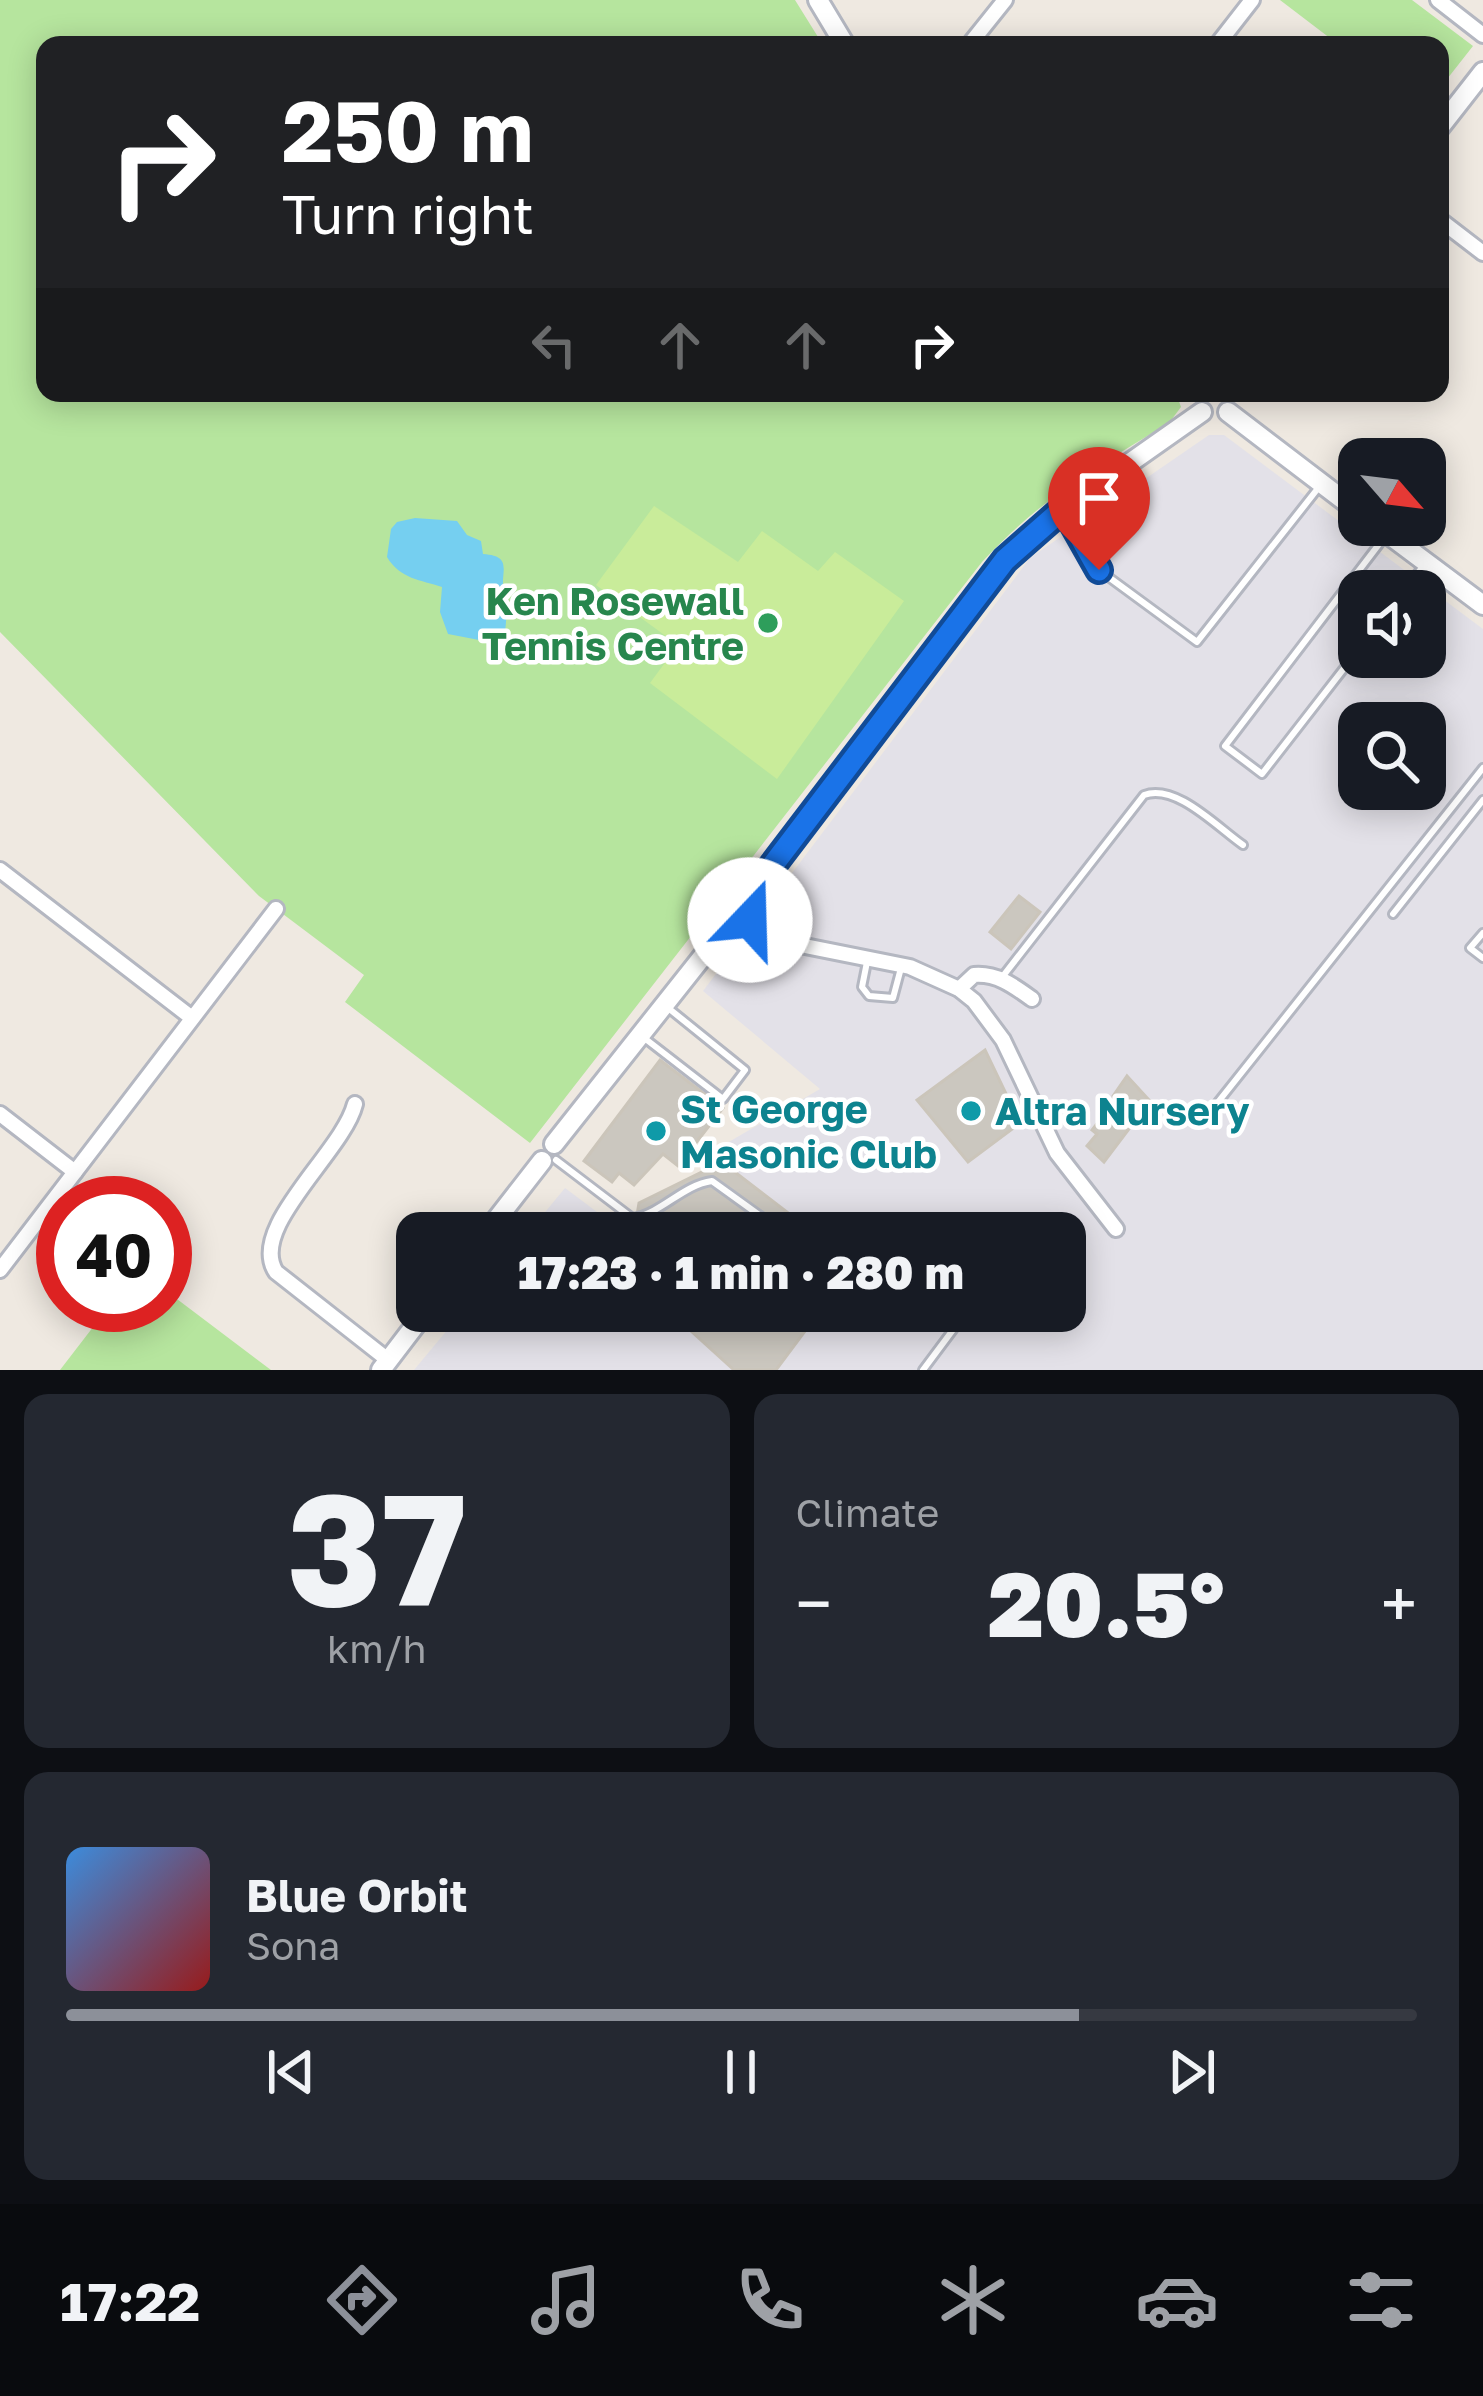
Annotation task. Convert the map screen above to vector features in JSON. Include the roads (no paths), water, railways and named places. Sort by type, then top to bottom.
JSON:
[{"type":"street","points":[[818,0],[840,36]]},
{"type":"street","points":[[976,36],[1005,0]]},
{"type":"street","points":[[1224,36],[1252,0]]},
{"type":"street","points":[[1438,0],[1483,35]]},
{"type":"street","points":[[1449,115],[1483,72]]},
{"type":"street","points":[[1449,227],[1483,253]]},
{"type":"street","points":[[504,1212],[664,1005],[753,907],[747,899],[1005,560],[1064,508],[1202,403],[1215,418],[1228,402],[1338,496]]},
{"type":"street","points":[[1405,546],[1483,605]]},
{"type":"street","points":[[0,870],[192,1018]]},
{"type":"street","points":[[0,1270],[276,909]]},
{"type":"street","points":[[740,921],[800,945],[902,964],[959,989],[995,1026],[1057,1153],[1116,1229]]},
{"type":"street","points":[[959,989],[974,975],[1001,979],[1032,999]]},
{"type":"street","points":[[356,1104],[338,1142],[272,1234],[269,1261],[385,1365],[410,1332]]},
{"type":"street","points":[[0,1114],[75,1172]]},
{"type":"lane","points":[[1064,508],[1099,570],[1197,642],[1322,484]]},
{"type":"lane","points":[[1420,570],[1426,562]]},
{"type":"lane","points":[[1338,590],[1225,746],[1262,774],[1338,676]]},
{"type":"lane","points":[[1211,1111],[1483,768]]},
{"type":"lane","points":[[1001,979],[1144,795],[1169,793],[1243,845]]},
{"type":"lane","points":[[1393,914],[1483,800]]},
{"type":"lane","points":[[1483,933],[1470,948],[1483,958]]},
{"type":"lane","points":[[868,958],[862,987],[869,996],[893,998],[902,964]]},
{"type":"lane","points":[[640,1035],[723,1099],[746,1070],[664,1005]]},
{"type":"lane","points":[[551,1155],[626,1212]]},
{"type":"lane","points":[[655,1212],[712,1180],[755,1212]]},
{"type":"lane","points":[[923,1370],[952,1332]]},
{"type":"water","points":[[415,518],[457,521],[467,535],[481,541],[483,554],[499,558],[504,567],[505,632],[479,640],[448,634],[440,612],[442,587],[412,578],[392,564],[387,557],[391,529],[397,522]]},
{"type":"place","name":"Ken Rosewall Tennis Centre","points":[[768,623]]},
{"type":"place","name":"Altra Nursery","points":[[971,1111]]},
{"type":"place","name":"St George Masonic Club","points":[[656,1131]]}]
